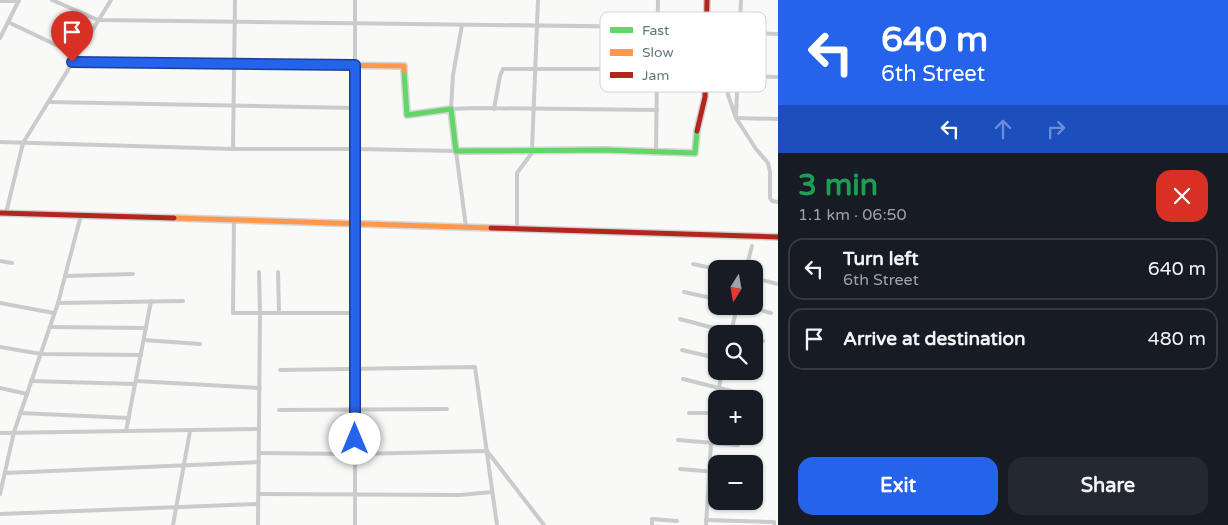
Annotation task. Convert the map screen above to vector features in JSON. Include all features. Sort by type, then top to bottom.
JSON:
[{"type":"street","points":[[52,0],[98,20],[600,27]]},
{"type":"street","points":[[6,213],[23,143],[111,0]]},
{"type":"street","points":[[232,149],[235,0]]},
{"type":"street","points":[[355,0],[355,525]]},
{"type":"street","points":[[517,228],[517,173],[533,150],[538,0]]},
{"type":"street","points":[[0,1],[19,1],[0,38]]},
{"type":"street","points":[[8,22],[77,55]]},
{"type":"street","points":[[462,25],[453,75],[450,110],[466,227]]},
{"type":"street","points":[[72,62],[404,66],[407,115],[476,108],[657,110]]},
{"type":"street","points":[[494,109],[502,69],[600,69]]},
{"type":"street","points":[[656,151],[657,92]]},
{"type":"street","points":[[0,142],[232,149],[656,151],[694,153],[697,124],[705,92]]},
{"type":"street","points":[[728,92],[736,118],[756,150],[768,163],[770,198],[772,201],[778,202]]},
{"type":"street","points":[[736,118],[737,92]]},
{"type":"street","points":[[49,102],[356,108]]},
{"type":"street","points":[[736,118],[778,119]]},
{"type":"street","points":[[0,213],[778,237]]},
{"type":"street","points":[[0,494],[14,432],[58,302],[81,216]]},
{"type":"street","points":[[234,220],[233,313],[356,313]]},
{"type":"street","points":[[748,260],[752,246]]},
{"type":"street","points":[[0,261],[12,262]]},
{"type":"street","points":[[693,264],[708,267]]},
{"type":"street","points":[[258,525],[259,272]]},
{"type":"street","points":[[278,272],[279,313]]},
{"type":"street","points":[[65,276],[133,274]]},
{"type":"street","points":[[763,280],[778,284]]},
{"type":"street","points":[[684,292],[708,297]]},
{"type":"street","points":[[126,431],[151,301]]},
{"type":"street","points":[[58,302],[183,301]]},
{"type":"street","points":[[0,302],[54,313]]},
{"type":"street","points":[[763,310],[771,312]]},
{"type":"street","points":[[680,319],[708,326]]},
{"type":"street","points":[[50,327],[146,328]]},
{"type":"street","points":[[144,340],[200,344]]},
{"type":"street","points":[[0,346],[41,354],[141,355]]},
{"type":"street","points":[[682,350],[708,356]]},
{"type":"street","points":[[280,370],[475,367],[497,525]]},
{"type":"street","points":[[683,379],[727,390]]},
{"type":"street","points":[[719,388],[720,380]]},
{"type":"street","points":[[31,381],[136,382],[260,388]]},
{"type":"street","points":[[0,388],[27,394]]},
{"type":"street","points":[[279,410],[447,408]]},
{"type":"street","points":[[20,413],[129,418]]},
{"type":"street","points":[[689,413],[708,413]]},
{"type":"street","points":[[0,433],[259,429]]},
{"type":"street","points":[[174,525],[190,431]]},
{"type":"street","points":[[678,440],[708,443]]},
{"type":"street","points":[[259,453],[355,454],[487,451]]},
{"type":"street","points":[[487,451],[544,525]]},
{"type":"street","points":[[5,473],[259,462]]},
{"type":"street","points":[[680,469],[708,471]]},
{"type":"street","points":[[708,488],[706,522],[774,522],[774,525]]},
{"type":"street","points":[[259,494],[460,495],[492,492]]},
{"type":"street","points":[[0,514],[258,504]]},
{"type":"street","points":[[652,525],[652,519],[677,521]]},
{"type":"traffic: fast","points":[[404,71],[407,115],[451,109],[456,151],[605,150],[695,153],[697,131]]},
{"type":"traffic: slow","points":[[73,62],[404,66],[404,71]]},
{"type":"traffic: slow","points":[[174,218],[491,228]]},
{"type":"traffic: jam","points":[[707,0],[707,12]]},
{"type":"traffic: jam","points":[[697,131],[705,92]]},
{"type":"traffic: jam","points":[[0,213],[174,218]]},
{"type":"traffic: jam","points":[[491,228],[778,237]]},
{"type":"route","points":[[72,62],[355,65],[355,439]]}]
